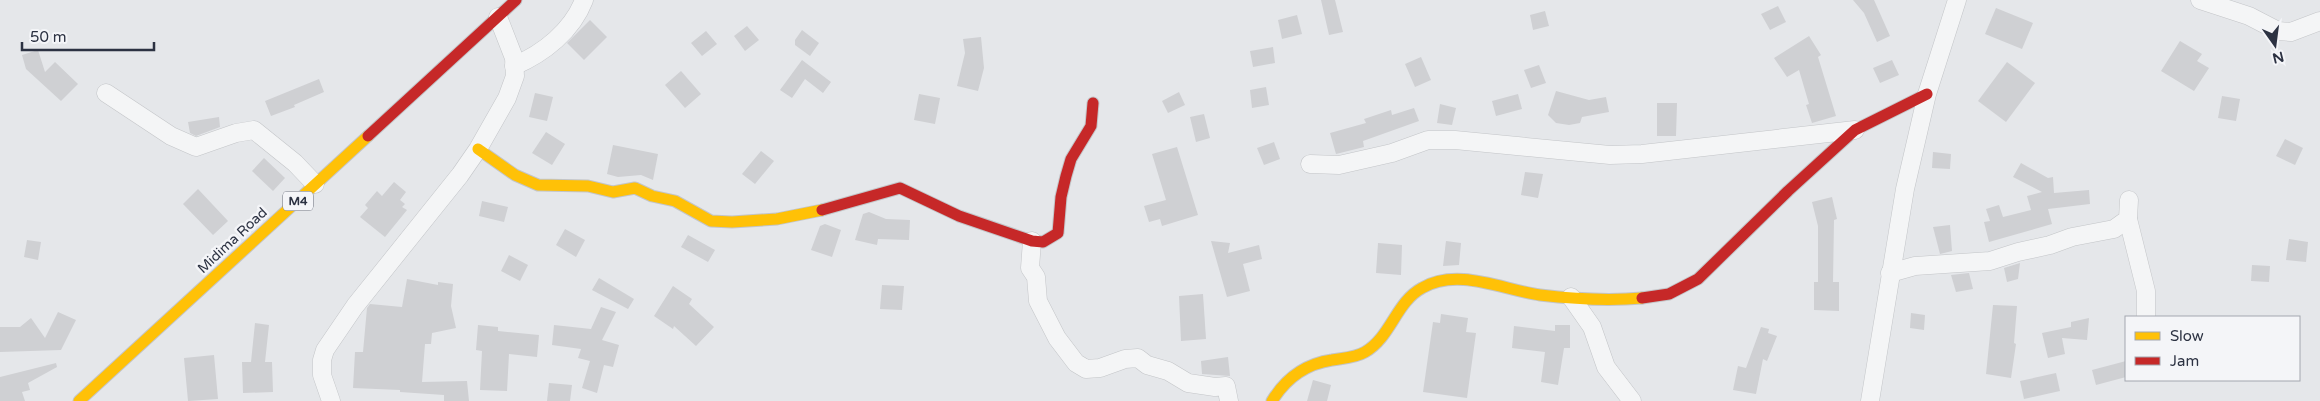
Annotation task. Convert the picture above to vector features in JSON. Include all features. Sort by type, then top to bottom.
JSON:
[{"type":"street","name":"Midima Road","points":[[79,401],[516,0]]},
{"type":"street","points":[[514,66],[530,59],[558,38],[571,24],[584,0]]},
{"type":"street","points":[[1870,401],[1905,189],[1927,94],[1957,0]]},
{"type":"street","points":[[2200,0],[2250,16],[2278,31],[2291,32],[2320,21]]},
{"type":"street","points":[[331,401],[322,375],[322,360],[325,350],[355,306],[420,227],[478,149],[507,98],[515,76],[514,58],[498,17]]},
{"type":"street","points":[[106,93],[171,136],[196,147],[236,133],[254,130],[295,163],[315,184]]},
{"type":"street","points":[[1272,401],[1296,372],[1309,365],[1357,356],[1370,350],[1380,340],[1396,312],[1414,291],[1436,282],[1464,280],[1529,293],[1570,297],[1648,298],[1668,295],[1688,286],[1702,276],[1788,191],[1856,130],[1927,94]]},
{"type":"street","points":[[478,149],[515,175],[538,184],[588,186],[613,192],[635,188],[652,196],[675,201],[711,221],[732,222],[777,219],[816,212],[900,188],[959,216],[1032,241],[1043,242],[1058,233],[1061,197],[1070,159],[1091,126],[1093,103]]},
{"type":"street","points":[[1310,164],[1339,165],[1392,153],[1428,140],[1455,140],[1610,155],[1642,154],[1856,130]]},
{"type":"street","points":[[2129,200],[2128,220],[2146,291],[2146,316]]},
{"type":"street","points":[[1890,273],[1915,266],[1990,261],[2072,237],[2114,229],[2128,220]]},
{"type":"street","points":[[1032,241],[1030,268],[1036,277],[1038,301],[1057,338],[1076,362],[1086,369],[1100,368],[1125,359],[1138,358],[1147,365],[1168,371],[1188,384],[1215,387],[1226,386],[1229,401]]},
{"type":"street","points":[[1570,297],[1592,327],[1606,367],[1632,401]]},
{"type":"building","points":[[1321,0],[1335,0],[1343,32],[1329,35]]},
{"type":"building","points":[[1853,0],[1874,0],[1890,36],[1877,42],[1864,13]]},
{"type":"building","points":[[1778,6],[1786,22],[1770,30],[1761,14]]},
{"type":"building","points":[[1996,8],[2033,23],[2022,49],[1985,34]]},
{"type":"building","points":[[1545,11],[1549,26],[1533,30],[1530,15]]},
{"type":"building","points":[[1297,15],[1302,34],[1282,39],[1278,20]]},
{"type":"building","points":[[590,20],[607,37],[584,60],[567,43]]},
{"type":"building","points":[[747,26],[759,40],[745,51],[734,36]]},
{"type":"building","points":[[802,30],[819,43],[810,56],[795,45],[795,40]]},
{"type":"building","points":[[706,31],[717,44],[702,56],[691,43]]},
{"type":"building","points":[[1809,36],[1821,55],[1818,57],[1836,116],[1812,123],[1806,105],[1809,104],[1799,70],[1787,77],[1774,58]]},
{"type":"building","points":[[981,37],[984,68],[978,91],[957,86],[965,53],[963,39]]},
{"type":"building","points":[[2180,41],[2202,54],[2197,61],[2209,68],[2194,91],[2161,71]]},
{"type":"building","points":[[1273,47],[1275,63],[1253,67],[1250,51]]},
{"type":"building","points":[[38,50],[45,72],[55,62],[78,84],[61,101],[26,69],[22,55]]},
{"type":"building","points":[[1421,57],[1431,80],[1415,87],[1405,64]]},
{"type":"building","points":[[802,60],[831,82],[823,93],[805,79],[792,98],[780,90]]},
{"type":"building","points":[[1892,60],[1899,75],[1880,83],[1873,68]]},
{"type":"building","points":[[2007,62],[2035,83],[2006,122],[1978,101]]},
{"type":"building","points":[[1539,65],[1546,83],[1531,88],[1524,70]]},
{"type":"building","points":[[681,71],[701,94],[685,108],[665,85]]},
{"type":"building","points":[[319,79],[324,92],[294,105],[295,107],[271,116],[265,101]]},
{"type":"building","points":[[1266,87],[1269,105],[1252,108],[1250,90]]},
{"type":"building","points":[[1556,91],[1589,100],[1606,97],[1609,112],[1582,117],[1580,123],[1569,125],[1556,123],[1548,115]]},
{"type":"building","points":[[1179,92],[1185,105],[1168,113],[1162,101]]},
{"type":"building","points":[[535,93],[553,97],[547,121],[529,117]]},
{"type":"building","points":[[919,94],[940,98],[935,124],[914,120]]},
{"type":"building","points":[[1518,94],[1522,109],[1496,116],[1492,101]]},
{"type":"building","points":[[2222,96],[2240,99],[2236,121],[2218,118]]},
{"type":"building","points":[[1657,103],[1677,103],[1676,136],[1657,136]]},
{"type":"building","points":[[1440,104],[1456,108],[1452,125],[1437,123]]},
{"type":"building","points":[[1414,108],[1419,121],[1363,141],[1364,147],[1336,154],[1330,133],[1366,123],[1364,119],[1391,110],[1392,115]]},
{"type":"building","points":[[1204,114],[1210,138],[1196,142],[1190,117]]},
{"type":"building","points":[[219,117],[220,127],[196,136],[190,133],[188,122]]},
{"type":"building","points":[[546,132],[565,144],[552,165],[532,153]]},
{"type":"building","points":[[2285,139],[2303,148],[2295,165],[2276,156]]},
{"type":"building","points":[[1274,142],[1280,159],[1264,165],[1257,148]]},
{"type":"building","points":[[613,145],[658,154],[653,180],[641,175],[618,177],[607,174]]},
{"type":"building","points":[[1177,147],[1198,215],[1162,226],[1160,219],[1149,222],[1144,206],[1166,200],[1152,154]]},
{"type":"building","points":[[761,151],[774,161],[755,184],[742,174]]},
{"type":"building","points":[[1933,152],[1951,154],[1950,169],[1932,168]]},
{"type":"building","points":[[264,158],[285,178],[273,191],[252,171]]},
{"type":"building","points":[[2021,163],[2048,178],[2053,177],[2054,193],[2089,190],[2090,204],[2048,209],[2052,224],[1989,242],[1984,222],[1990,221],[1986,209],[1999,205],[2003,217],[2031,210],[2027,196],[2042,192],[2013,177]]},
{"type":"building","points":[[1525,172],[1543,174],[1538,198],[1521,195]]},
{"type":"building","points":[[394,182],[406,192],[400,200],[405,204],[402,207],[407,210],[385,237],[360,217],[368,208],[365,205],[377,191],[382,196]]},
{"type":"building","points":[[198,189],[228,221],[213,235],[183,204]]},
{"type":"building","points":[[1832,197],[1837,219],[1834,220],[1833,282],[1839,282],[1839,311],[1814,310],[1814,282],[1818,282],[1818,226],[1812,202]]},
{"type":"building","points":[[482,201],[508,207],[504,222],[479,216]]},
{"type":"building","points":[[869,212],[886,219],[910,220],[909,240],[878,239],[877,245],[855,240],[863,214]]},
{"type":"building","points":[[825,224],[841,230],[832,257],[811,250],[820,226]]},
{"type":"building","points":[[1950,225],[1952,251],[1940,254],[1933,227]]},
{"type":"building","points":[[565,229],[585,240],[576,257],[556,245]]},
{"type":"building","points":[[688,235],[715,250],[708,262],[681,247]]},
{"type":"building","points":[[2289,239],[2308,242],[2306,262],[2286,260]]},
{"type":"building","points":[[27,240],[41,242],[38,260],[24,257]]},
{"type":"building","points":[[1211,241],[1230,243],[1228,253],[1259,245],[1262,259],[1243,264],[1250,291],[1227,297]]},
{"type":"building","points":[[1446,241],[1461,243],[1459,265],[1443,266]]},
{"type":"building","points":[[1378,243],[1402,245],[1401,275],[1376,273]]},
{"type":"building","points":[[509,255],[528,265],[520,281],[501,271]]},
{"type":"building","points":[[2020,263],[2018,279],[2007,282],[2004,268]]},
{"type":"building","points":[[2252,265],[2270,266],[2269,282],[2251,281]]},
{"type":"building","points":[[1969,273],[1973,289],[1956,292],[1951,275]]},
{"type":"building","points":[[599,278],[634,299],[628,309],[592,290]]},
{"type":"building","points":[[407,279],[438,285],[438,282],[453,284],[451,306],[456,328],[432,333],[431,344],[425,344],[422,382],[467,381],[469,401],[444,401],[444,395],[400,392],[400,390],[353,388],[355,352],[363,352],[367,308],[370,304],[402,307]]},
{"type":"building","points":[[882,285],[904,286],[902,310],[880,309]]},
{"type":"building","points":[[673,286],[692,299],[689,304],[714,327],[696,346],[674,326],[673,329],[654,316]]},
{"type":"building","points":[[1203,294],[1206,339],[1181,341],[1179,296]]},
{"type":"building","points":[[1993,305],[2017,306],[2014,343],[2016,344],[2011,378],[1986,374]]},
{"type":"building","points":[[601,307],[616,312],[602,340],[619,345],[613,367],[604,365],[597,393],[582,388],[590,361],[578,358],[581,349],[552,345],[554,325],[591,329]]},
{"type":"building","points":[[58,312],[76,320],[61,350],[0,352],[0,327],[20,327],[31,318],[45,338]]},
{"type":"building","points":[[1911,313],[1925,315],[1924,330],[1910,328]]},
{"type":"building","points":[[1441,314],[1468,318],[1466,332],[1476,333],[1467,398],[1423,392],[1433,322],[1440,323]]},
{"type":"building","points":[[2089,318],[2087,340],[2062,338],[2065,354],[2048,358],[2042,333],[2071,327],[2071,322]]},
{"type":"building","points":[[255,323],[269,325],[265,362],[272,362],[273,392],[243,393],[242,362],[251,362]]},
{"type":"building","points":[[478,325],[498,327],[498,331],[539,335],[537,357],[509,354],[507,391],[480,390],[482,351],[476,350]]},
{"type":"building","points":[[1555,325],[1570,325],[1570,348],[1564,348],[1558,385],[1541,382],[1545,352],[1512,348],[1514,326],[1555,331]]},
{"type":"building","points":[[1761,327],[1769,329],[1768,333],[1777,336],[1767,361],[1763,359],[1756,394],[1733,390],[1738,366],[1746,368]]},
{"type":"building","points":[[214,355],[218,399],[188,401],[184,358]]},
{"type":"building","points":[[1228,357],[1230,376],[1202,374],[1201,361]]},
{"type":"building","points":[[2125,361],[2125,377],[2096,385],[2092,370]]},
{"type":"building","points":[[56,363],[57,367],[28,383],[30,390],[22,392],[25,401],[0,401],[0,377]]},
{"type":"building","points":[[2056,373],[2060,391],[2024,399],[2020,381]]},
{"type":"building","points":[[1313,380],[1331,385],[1327,401],[1307,401]]},
{"type":"building","points":[[549,383],[572,385],[570,401],[547,401]]},
{"type":"traffic: slow","points":[[79,401],[368,136]]},
{"type":"traffic: slow","points":[[478,149],[515,175],[538,185],[588,186],[613,192],[635,188],[652,196],[675,201],[711,221],[732,222],[777,219],[822,210]]},
{"type":"traffic: slow","points":[[1272,401],[1283,385],[1297,373],[1322,362],[1353,357],[1374,346],[1388,329],[1399,310],[1413,294],[1436,282],[1465,280],[1540,295],[1566,298],[1642,298]]},
{"type":"traffic: jam","points":[[368,136],[516,0]]},
{"type":"traffic: jam","points":[[1642,298],[1669,294],[1698,279],[1788,191],[1855,130],[1927,94]]},
{"type":"traffic: jam","points":[[822,210],[900,188],[959,216],[1032,241],[1043,242],[1058,233],[1061,197],[1066,176],[1071,159],[1091,126],[1093,103]]}]
